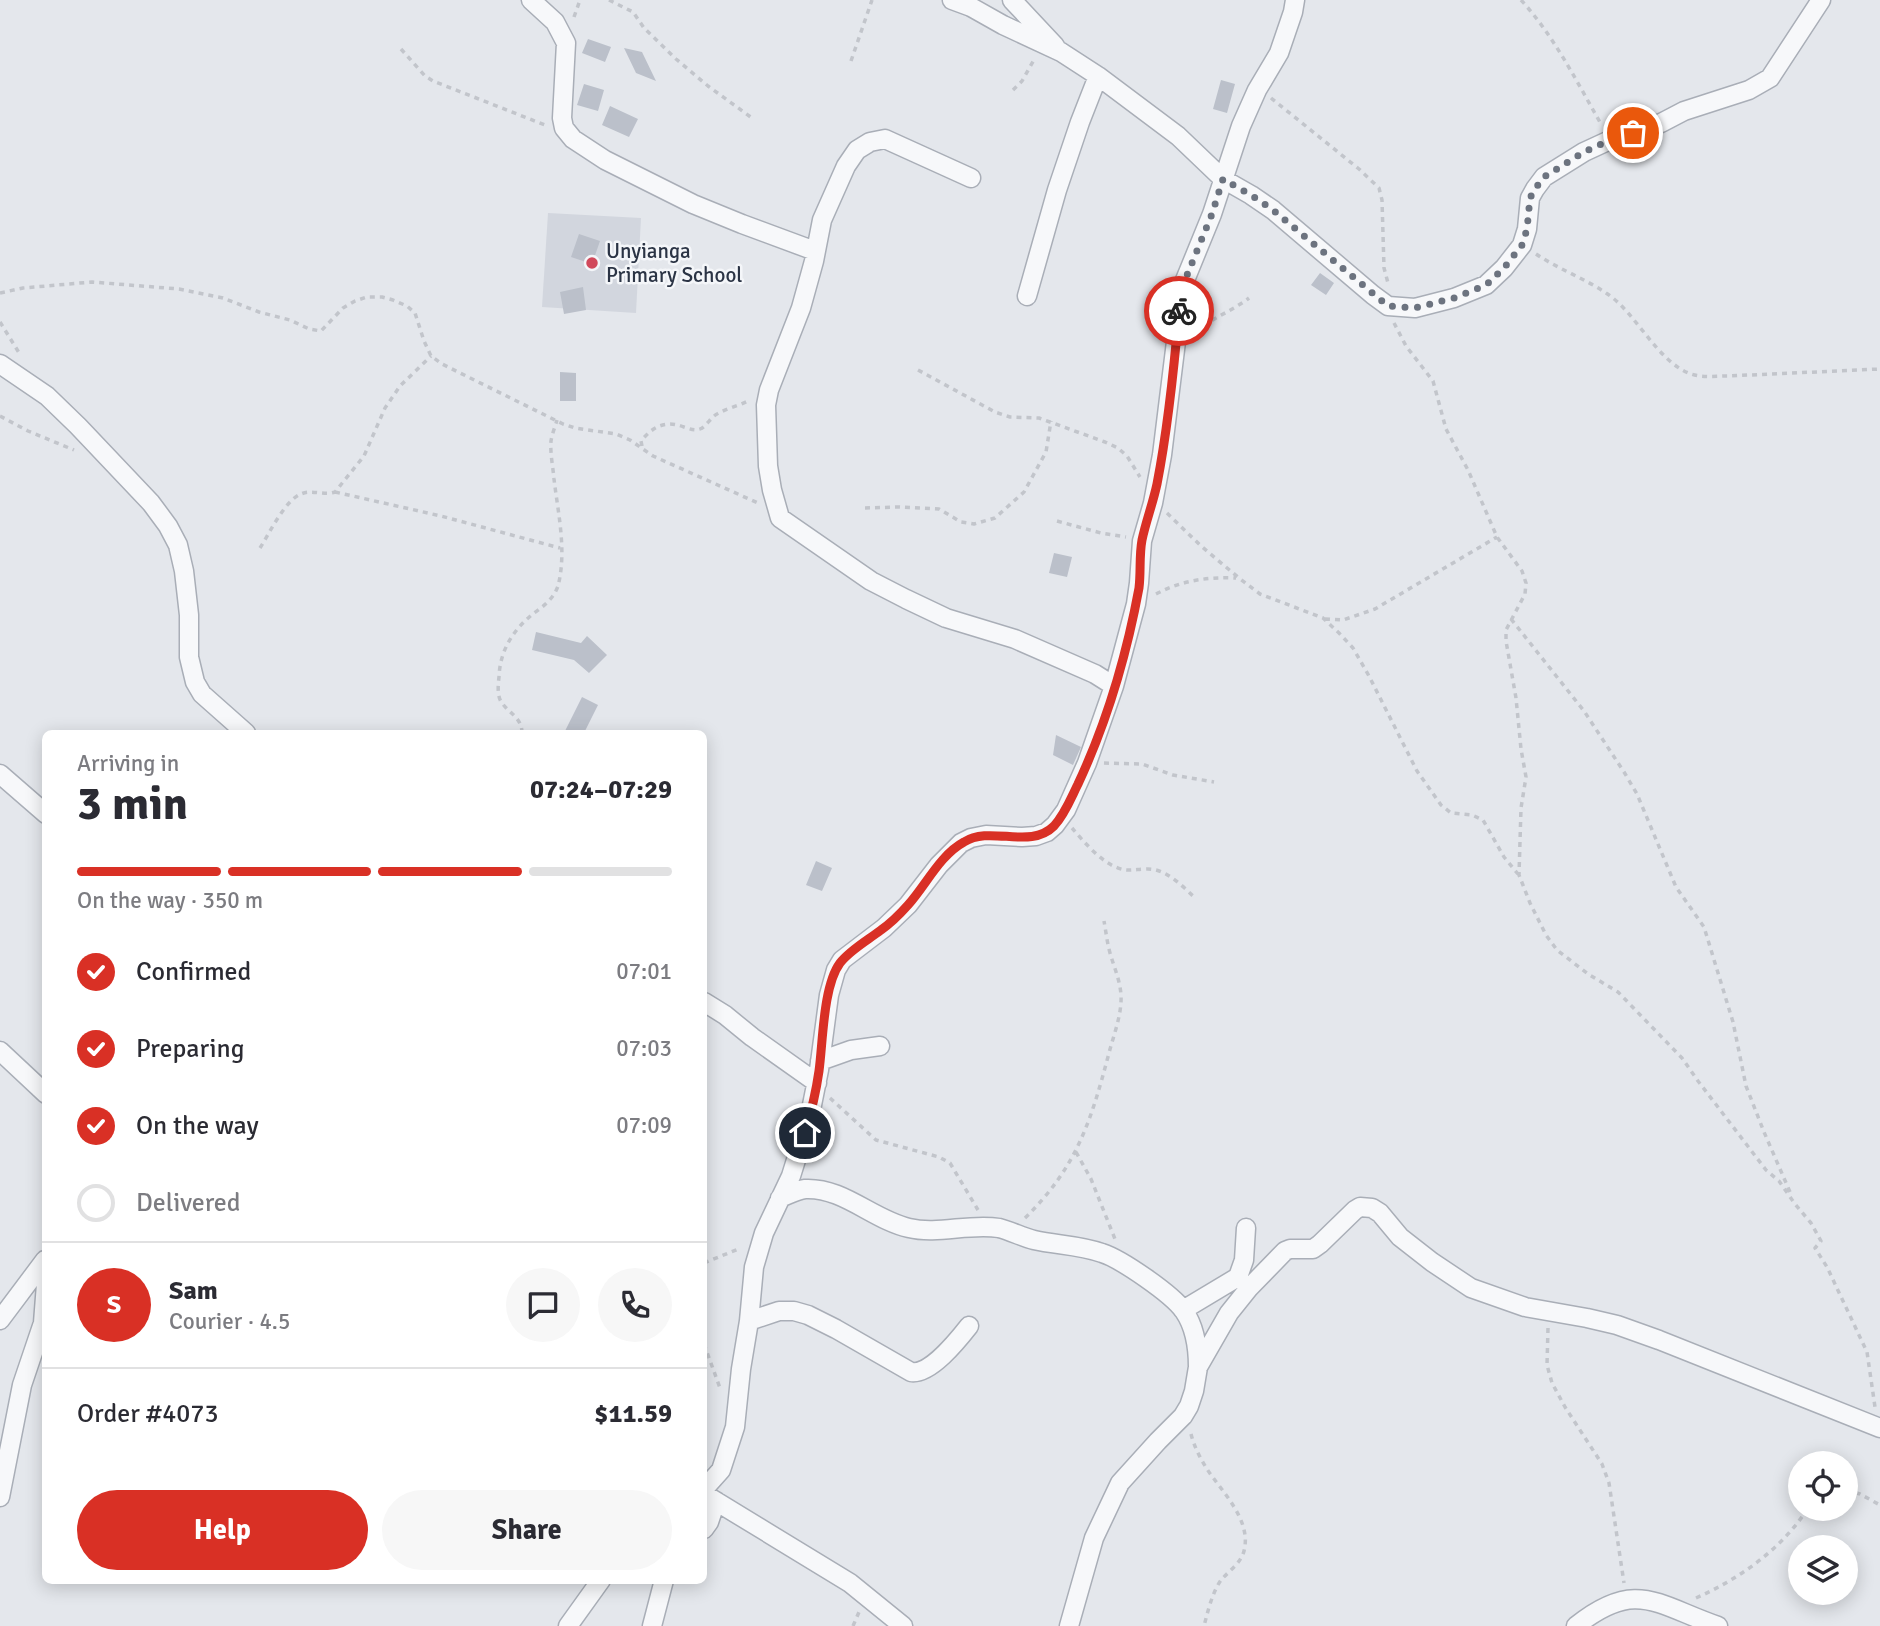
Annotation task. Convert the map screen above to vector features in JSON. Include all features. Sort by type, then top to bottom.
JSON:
[{"type":"street","points":[[531,0],[555,22],[566,43],[562,118],[564,128],[573,139],[605,160],[693,204],[815,251]]},
{"type":"street","points":[[952,0],[1061,52],[1098,75],[1178,136],[1223,179],[1273,210],[1394,307],[1415,308],[1473,291],[1486,285],[1495,276],[1522,245],[1527,229],[1530,198],[1544,177],[1584,152],[1610,140],[1661,123],[1684,111],[1749,90],[1770,78],[1821,0]]},
{"type":"street","points":[[1012,0],[1061,52]]},
{"type":"street","points":[[707,1525],[708,1495],[721,1470],[735,1427],[741,1369],[750,1321],[754,1267],[764,1233],[791,1176],[805,1133],[816,1087],[829,995],[836,970],[842,960],[884,928],[908,905],[939,865],[961,843],[986,835],[1036,836],[1055,825],[1087,763],[1114,685],[1136,604],[1142,541],[1153,503],[1162,455],[1183,285],[1212,214],[1241,126],[1257,90],[1279,53],[1296,0]]},
{"type":"street","points":[[1027,296],[1057,190],[1098,75]]},
{"type":"street","points":[[971,178],[885,139],[870,142],[857,150],[846,166],[822,220],[798,317],[769,390],[766,405],[768,466],[772,490],[780,518],[861,575],[946,618],[1015,639],[1114,685]]},
{"type":"street","points":[[0,364],[47,396],[71,418],[144,494],[169,526],[178,545],[187,592],[189,657],[195,682],[202,694],[243,730]]},
{"type":"street","points":[[0,774],[42,811]]},
{"type":"street","points":[[707,1004],[816,1087]]},
{"type":"street","points":[[820,1061],[851,1050],[880,1046]]},
{"type":"street","points":[[0,1051],[42,1090]]},
{"type":"street","points":[[780,1198],[803,1189],[818,1190],[838,1196],[909,1228],[990,1228],[1034,1240],[1100,1252],[1129,1267],[1183,1310],[1197,1345],[1198,1367],[1189,1406],[1120,1483],[1094,1538],[1069,1626]]},
{"type":"street","points":[[1198,1367],[1229,1313],[1279,1256],[1290,1249],[1313,1249],[1360,1207],[1372,1208],[1380,1213],[1400,1237],[1471,1288],[1513,1303],[1597,1320],[1659,1340],[1879,1428]]},
{"type":"street","points":[[1183,1310],[1238,1277],[1244,1260],[1246,1228]]},
{"type":"street","points":[[0,1320],[42,1264]]},
{"type":"street","points":[[750,1321],[779,1311],[808,1315],[911,1372],[918,1373],[946,1352],[969,1326]]},
{"type":"street","points":[[0,1497],[22,1385],[42,1326]]},
{"type":"street","points":[[708,1495],[850,1583],[903,1626]]},
{"type":"street","points":[[568,1626],[598,1584]]},
{"type":"street","points":[[652,1626],[663,1584]]},
{"type":"street","points":[[1576,1626],[1608,1605],[1627,1599],[1652,1600],[1718,1626]]},
{"type":"path","points":[[609,0],[633,12],[644,28],[676,59],[752,118]]},
{"type":"path","points":[[851,61],[872,0]]},
{"type":"path","points":[[1521,0],[1552,42],[1610,140]]},
{"type":"path","points":[[1013,90],[1022,81],[1043,45]]},
{"type":"path","points":[[401,49],[433,81],[533,121],[564,128]]},
{"type":"path","points":[[1257,90],[1278,102],[1376,182],[1382,200],[1384,268],[1399,336],[1433,381],[1446,429],[1468,470],[1497,537],[1521,571],[1526,583],[1525,594],[1506,630],[1526,777],[1521,808],[1519,875]]},
{"type":"path","points":[[1522,245],[1552,265],[1607,293],[1624,308],[1658,348],[1682,369],[1693,374],[1717,376],[1880,369]]},
{"type":"path","points":[[0,293],[39,286],[92,282],[179,289],[223,298],[321,331],[349,303],[367,297],[382,297],[407,306],[415,313],[431,356],[456,372],[575,428],[616,434],[630,440],[662,461],[754,501],[780,518]]},
{"type":"path","points":[[1175,349],[1202,328],[1250,298]]},
{"type":"path","points":[[335,492],[364,456],[384,408],[401,386],[431,356]]},
{"type":"path","points":[[918,370],[995,412],[1010,417],[1051,421],[1118,448],[1134,466],[1153,503],[1172,516],[1201,547],[1238,578],[1260,594],[1323,618],[1343,620],[1376,610],[1497,537]]},
{"type":"path","points":[[643,448],[641,440],[660,424],[676,424],[695,430],[702,428],[719,412],[734,408],[769,390]]},
{"type":"path","points":[[0,416],[28,431],[84,454]]},
{"type":"path","points":[[522,730],[520,721],[499,697],[499,676],[507,644],[516,630],[556,592],[561,571],[551,442],[558,420]]},
{"type":"path","points":[[865,508],[939,509],[961,522],[974,524],[995,518],[1024,492],[1046,452],[1051,421]]},
{"type":"path","points":[[260,548],[285,509],[300,494],[335,492],[429,513],[561,548]]},
{"type":"path","points":[[1057,521],[1142,541]]},
{"type":"path","points":[[1136,604],[1180,583],[1209,577],[1238,578]]},
{"type":"path","points":[[1323,618],[1353,648],[1417,771],[1441,805],[1451,813],[1472,815],[1483,820],[1504,857],[1519,875],[1530,903],[1556,950],[1618,992],[1682,1058],[1766,1170],[1779,1181],[1811,1223],[1821,1241],[1815,1248],[1827,1267],[1867,1352],[1879,1428]]},
{"type":"path","points":[[1511,620],[1584,711],[1624,772],[1637,794],[1676,887],[1703,927],[1732,1022],[1746,1086],[1795,1204]]},
{"type":"path","points":[[1087,763],[1142,764],[1173,775],[1213,782]]},
{"type":"path","points":[[1061,816],[1111,865],[1126,870],[1157,870],[1193,896]]},
{"type":"path","points":[[1011,1232],[1046,1195],[1076,1152],[1093,1111],[1120,1011],[1120,985],[1104,921]]},
{"type":"path","points":[[816,1087],[876,1140],[939,1157],[950,1163],[990,1228]]},
{"type":"path","points":[[1076,1152],[1091,1179],[1129,1267]]},
{"type":"path","points":[[707,1262],[738,1250],[764,1233]]},
{"type":"path","points":[[1549,1312],[1547,1365],[1552,1383],[1602,1464],[1609,1483],[1627,1599]]},
{"type":"path","points":[[1189,1406],[1188,1424],[1194,1445],[1238,1516],[1246,1540],[1244,1553],[1214,1592],[1204,1626]]},
{"type":"path","points":[[1858,1493],[1880,1505]]},
{"type":"path","points":[[1675,1607],[1721,1587],[1752,1566],[1800,1521]]},
{"type":"shaded area","name":"Unyianga Primary School","points":[[548,213],[641,218],[636,313],[542,307]]},
{"type":"building","points":[[588,39],[611,47],[605,62],[582,53]]},
{"type":"building","points":[[624,48],[642,52],[656,81],[636,73]]},
{"type":"building","points":[[1221,80],[1235,84],[1227,113],[1213,109]]},
{"type":"building","points":[[584,84],[604,90],[598,111],[577,105]]},
{"type":"building","points":[[610,106],[638,119],[629,137],[602,125]]},
{"type":"building","points":[[579,234],[600,241],[592,264],[571,257]]},
{"type":"building","points":[[1320,273],[1334,283],[1326,295],[1311,285]]},
{"type":"building","points":[[583,287],[586,310],[564,314],[560,292]]},
{"type":"building","points":[[560,372],[576,373],[576,401],[560,401]]},
{"type":"building","points":[[1054,553],[1072,557],[1067,577],[1049,573]]},
{"type":"building","points":[[536,632],[581,643],[587,636],[607,655],[589,673],[574,660],[532,650]]},
{"type":"building","points":[[582,697],[598,705],[586,730],[566,730]]},
{"type":"building","points":[[1056,735],[1081,747],[1073,765],[1053,755]]},
{"type":"building","points":[[816,861],[832,868],[822,891],[806,885]]},
{"type":"way so far","points":[[1179,311],[1183,285],[1223,179],[1273,210],[1388,306],[1415,308],[1454,298],[1486,285],[1522,245],[1527,229],[1530,198],[1544,177],[1584,152],[1633,133]]},
{"type":"place","name":"Unyianga Primary School","points":[[592,263]]},
{"type":"route","points":[[805,1133],[816,1092],[829,995],[836,970],[842,960],[884,928],[908,905],[939,865],[961,843],[986,835],[1036,836],[1055,825],[1066,810],[1100,729],[1136,604],[1142,541],[1153,503],[1162,455],[1179,311]]}]
